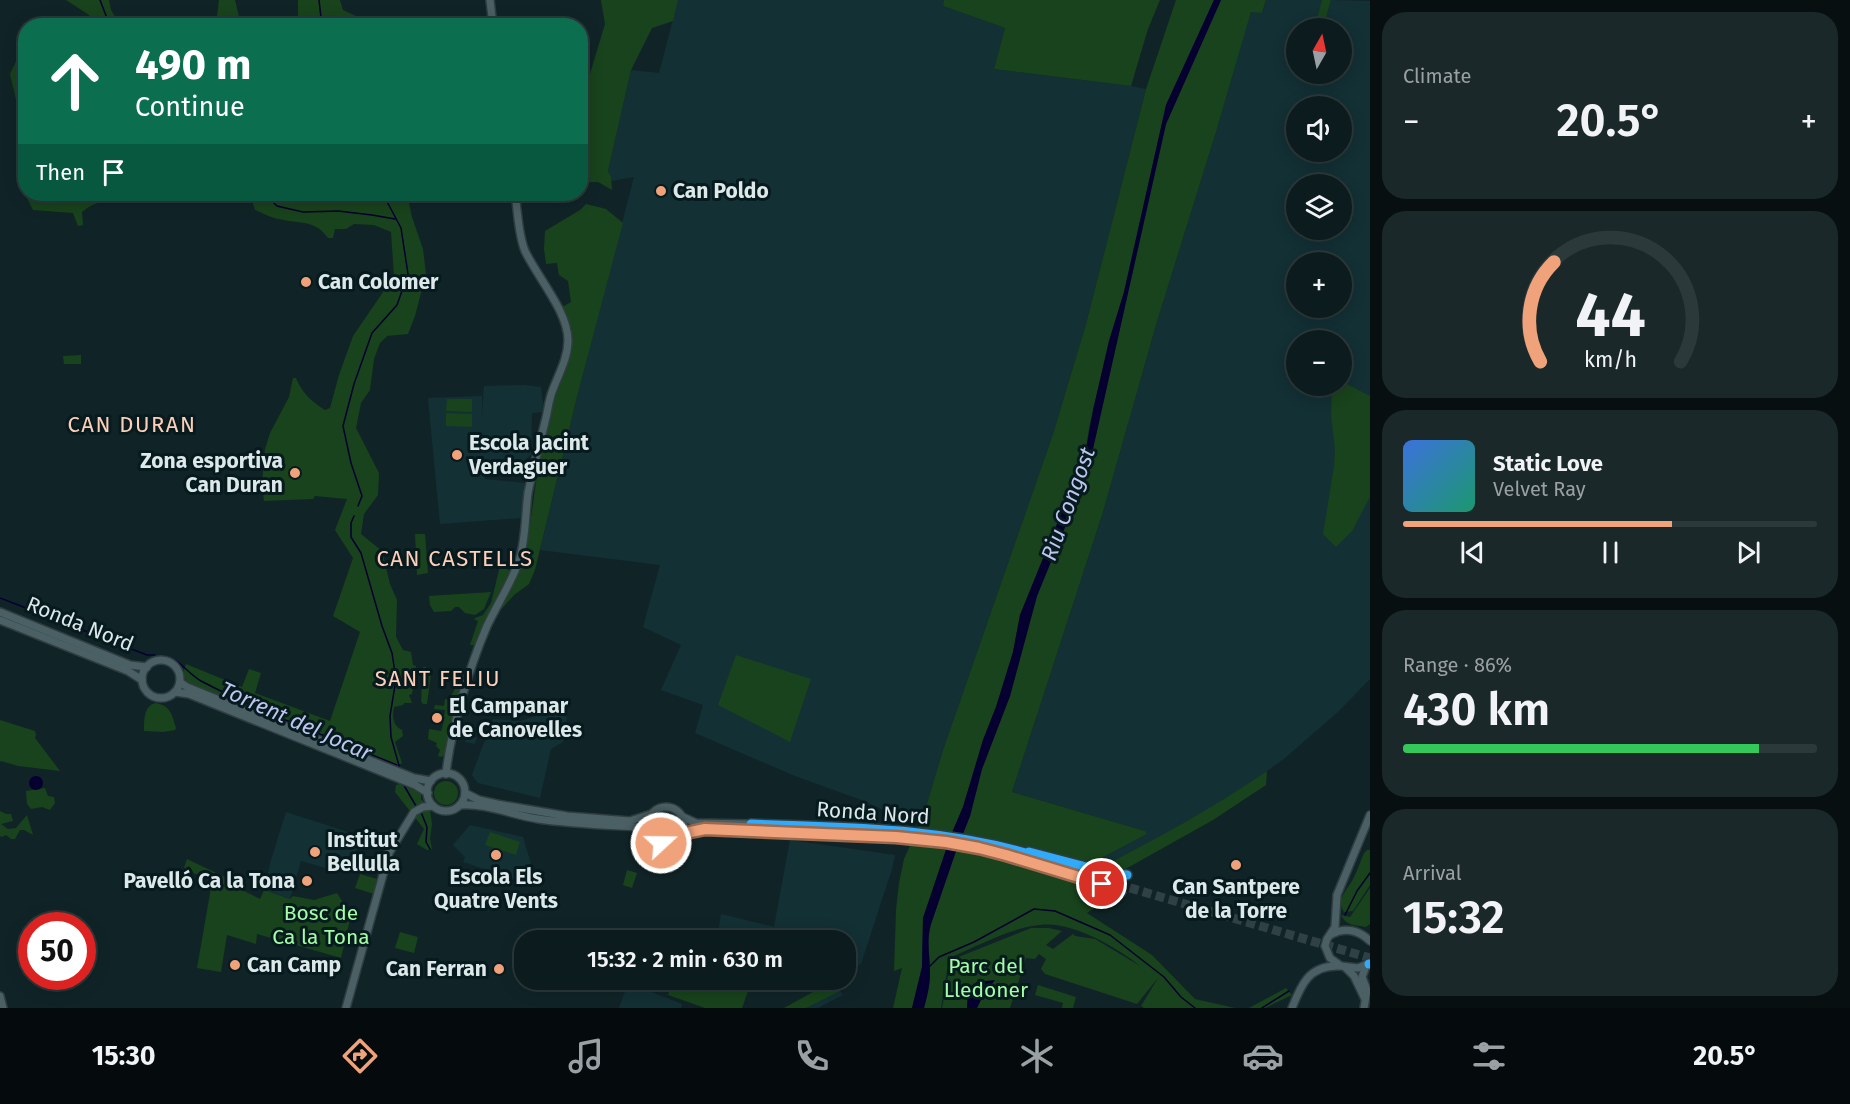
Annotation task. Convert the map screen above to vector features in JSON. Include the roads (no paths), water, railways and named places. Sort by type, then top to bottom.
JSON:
[{"type":"highway","name":"Ronda Nord","points":[[750,828],[897,834],[1007,851],[1060,866]]},
{"type":"highway","points":[[1007,851],[1062,860],[1113,874],[1127,875]]},
{"type":"highway","points":[[1007,851],[1121,892]]},
{"type":"main road","points":[[490,0],[493,18]]},
{"type":"main road","points":[[446,774],[448,754],[475,658],[487,626],[519,560],[525,531],[528,494],[537,454],[552,392],[568,350],[567,330],[560,310],[524,249],[516,201]]},
{"type":"main road","name":"Ronda Nord","points":[[0,612],[130,664],[147,667]]},
{"type":"main road","name":"Ronda Nord","points":[[0,620],[128,671],[142,680]]},
{"type":"main road","points":[[175,692],[180,682],[176,668],[167,661],[154,662],[147,667],[142,680],[146,690],[153,696],[163,698],[175,692],[189,694],[399,775],[431,782]]},
{"type":"main road","points":[[180,682],[187,687],[399,775],[428,793]]},
{"type":"main road","points":[[346,1008],[389,853],[420,808],[433,806],[443,811],[450,811],[460,805],[465,793],[460,779],[446,774],[436,776],[431,782],[428,793],[433,806]]},
{"type":"main road","points":[[460,805],[472,804],[558,822],[640,827],[655,840],[666,844],[680,838],[684,827],[682,817],[676,810],[666,807],[639,819],[626,821],[567,816],[514,808],[479,800],[465,793]]},
{"type":"main road","points":[[651,814],[648,825],[651,836]]},
{"type":"main road","points":[[1365,1005],[1358,982],[1343,966],[1327,954],[1325,946],[1335,927],[1337,895],[1370,815]]},
{"type":"main road","name":"Ronda Nord","points":[[682,817],[696,823],[750,828]]},
{"type":"main road","name":"Ronda Nord","points":[[680,838],[689,832],[705,829],[750,828]]},
{"type":"main road","points":[[1337,917],[1341,924],[1370,941]]},
{"type":"main road","points":[[1329,936],[1351,930]]},
{"type":"main road","points":[[1320,969],[1327,954]]},
{"type":"main road","points":[[1292,1008],[1303,981],[1320,969],[1343,966],[1358,968],[1369,964]]},
{"type":"main road","points":[[1365,1005],[1367,990],[1362,977],[1369,964]]},
{"type":"main road","points":[[0,996],[3,1008]]},
{"type":"water","name":"Riu Congost","points":[[1214,0],[1221,0],[1166,124],[1088,471],[1037,596],[1010,696],[982,769],[970,816],[931,924],[928,942],[930,977],[924,1008],[912,1008],[922,967],[923,918],[996,707],[1013,652],[1020,615],[1084,461],[1093,410],[1109,341],[1124,292],[1166,105]]},
{"type":"water","points":[[33,776],[39,776],[43,783],[39,790],[33,790],[29,786],[29,780]]},
{"type":"water","points":[[995,980],[977,1008],[967,1008],[968,988],[977,982]]},
{"type":"waterway","points":[[100,0],[107,18]]},
{"type":"waterway","points":[[319,0],[321,18]]},
{"type":"waterway","points":[[272,201],[277,206],[303,212],[338,211],[395,219]]},
{"type":"waterway","points":[[358,506],[362,496],[351,463],[343,426],[354,384],[372,333],[397,305],[408,274],[401,228],[387,201]]},
{"type":"waterway","points":[[354,516],[351,523],[351,537],[361,553],[392,653],[396,679],[390,716],[391,737],[400,769]]},
{"type":"waterway","name":"Torrent del Jocar","points":[[0,598],[147,655],[155,655]]},
{"type":"waterway","name":"Torrent del Jocar","points":[[163,656],[173,659],[201,681],[249,704],[397,765]]},
{"type":"waterway","points":[[402,782],[416,806]]},
{"type":"waterway","points":[[421,812],[427,827],[426,842],[430,849]]},
{"type":"waterway","points":[[1345,915],[1357,891],[1370,873]]},
{"type":"waterway","points":[[929,967],[939,957],[974,942],[1034,909],[1055,911],[1110,935],[1164,977],[1181,997],[1195,1008]]},
{"type":"waterway","points":[[1262,1008],[1289,991]]},
{"type":"tunnel","points":[[1065,869],[1370,958]]},
{"type":"place","name":"Can Poldo","points":[[661,191]]},
{"type":"place","name":"Can Colomer","points":[[306,282]]},
{"type":"place","name":"Escola Jacint Verdaguer","points":[[457,455]]},
{"type":"place","name":"Zona esportiva Can Duran","points":[[295,473]]},
{"type":"place","name":"El Campanar de Canovelles","points":[[437,718]]},
{"type":"place","name":"Institut Bellulla","points":[[315,852]]},
{"type":"place","name":"Escola Els Quatre Vents","points":[[496,855]]},
{"type":"place","name":"Can Santpere de la Torre","points":[[1236,865]]},
{"type":"place","name":"Pavelló Ca la Tona","points":[[307,881]]},
{"type":"place","name":"Can Camp","points":[[235,965]]},
{"type":"place","name":"Can Ferran","points":[[499,969]]},
{"type":"district","name":"CAN DURAN","points":[[132,424]]},
{"type":"district","name":"CAN CASTELLS","points":[[455,558]]},
{"type":"district","name":"SANT FELIU","points":[[438,678]]},
{"type":"park label","name":"Bosc de Ca la Tona","points":[[321,925]]},
{"type":"park label","name":"Parc del Lledoner","points":[[986,978]]}]
